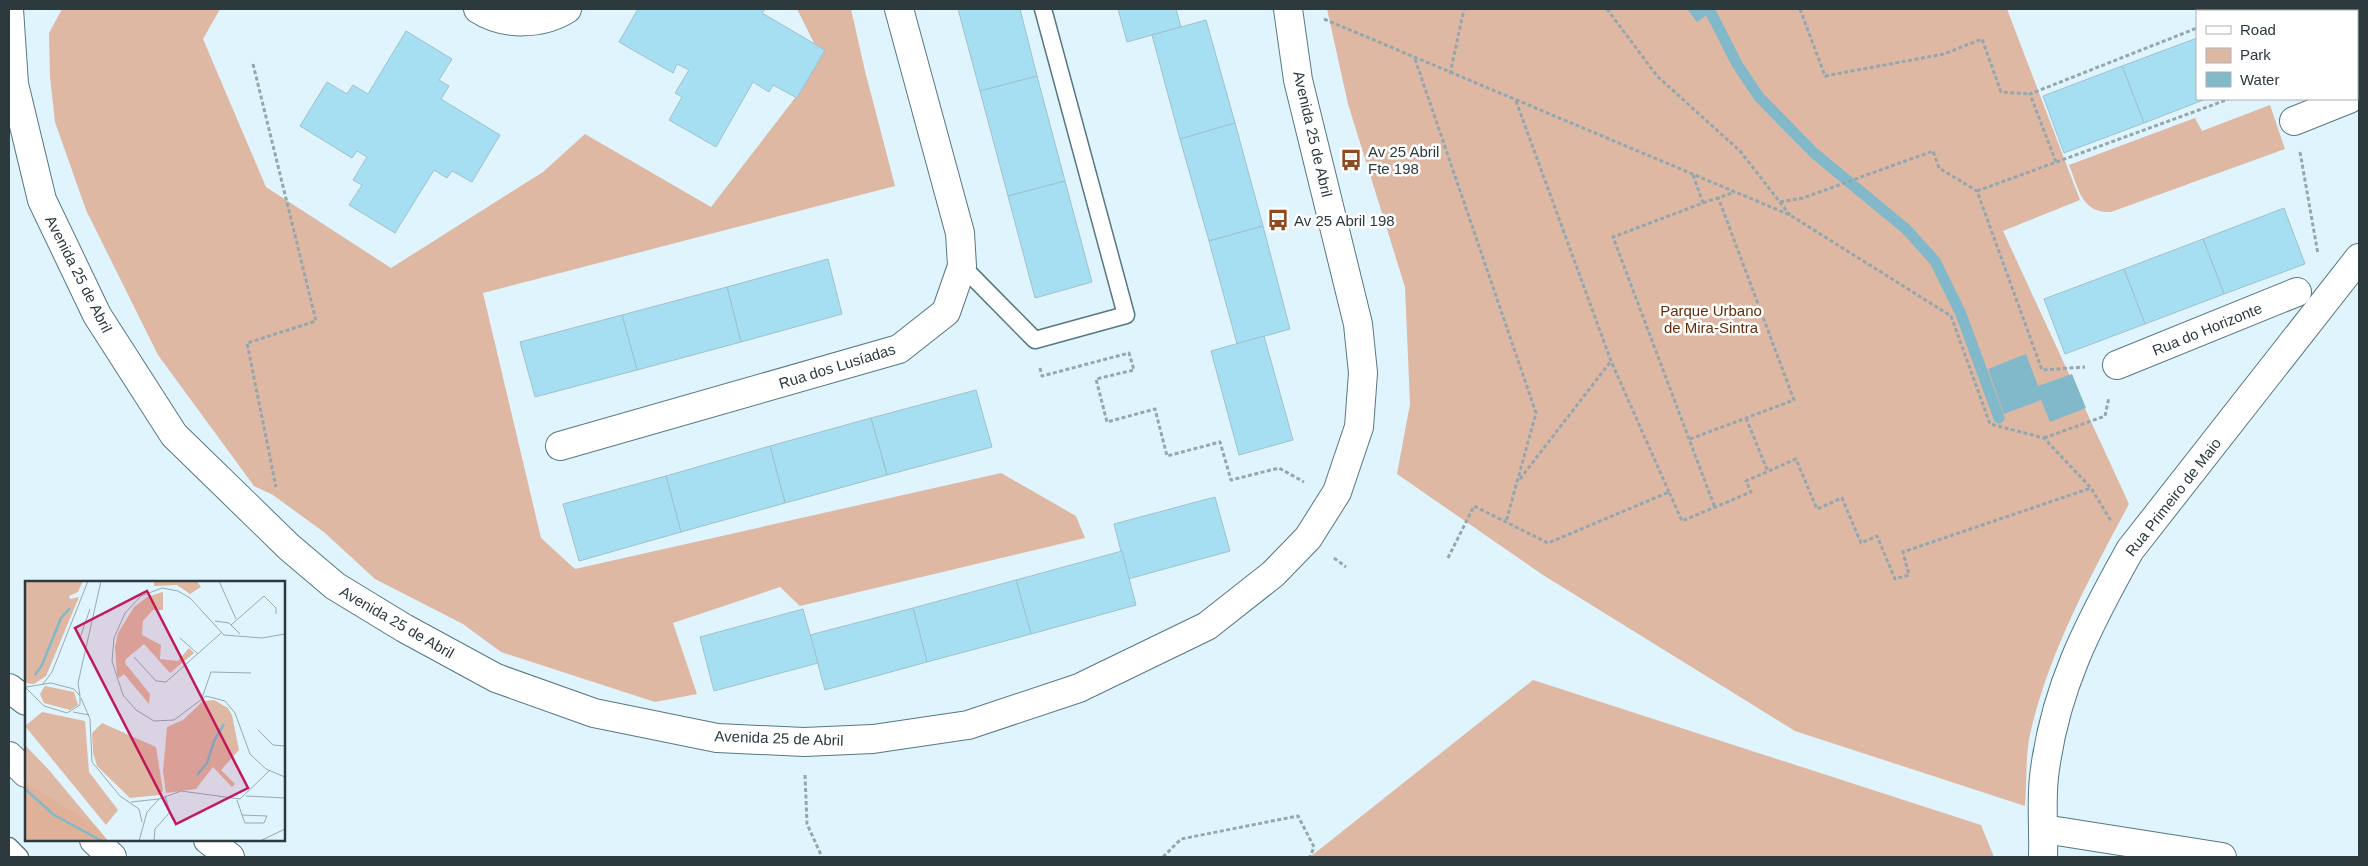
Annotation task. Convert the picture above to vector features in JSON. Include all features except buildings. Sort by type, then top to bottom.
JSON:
[{"type":"main road","name":"Avenida 25 de Abril","points":[[9,9],[14,84],[42,200],[96,315],[174,435],[288,547],[335,586],[404,628],[496,678],[604,715],[718,738],[804,742],[873,739],[968,725],[1079,688],[1207,626],[1272,574],[1308,538],[1332,499],[1359,427],[1362,363],[1358,324],[1298,80],[1288,9]]},
{"type":"main road","points":[[478,9],[488,16],[518,22],[555,16],[567,9]]},
{"type":"main road","name":"Rua dos Lusíadas","points":[[560,446],[899,349],[946,312],[962,266],[960,233],[899,9]]},
{"type":"main road","points":[[2294,121],[2346,100]]},
{"type":"main road","name":"Rua Primeiro de Maio","points":[[2043,857],[2044,778],[2055,712],[2075,655],[2101,602],[2130,550],[2359,258]]},
{"type":"main road","name":"Rua do Horizonte","points":[[2117,365],[2297,292]]},
{"type":"main road","points":[[9,688],[25,700]]},
{"type":"main road","points":[[9,756],[25,772]]},
{"type":"main road","points":[[2044,828],[2222,857]]},
{"type":"main road","points":[[95,841],[112,857]]},
{"type":"main road","points":[[209,841],[230,857]]},
{"type":"lane","points":[[962,266],[1035,340],[1126,315],[1043,9]]},
{"type":"lane","points":[[9,846],[20,857]]},
{"type":"path","points":[[1450,74],[1464,9]]},
{"type":"path","points":[[1607,9],[1657,76],[1740,151],[1790,215]]},
{"type":"path","points":[[1800,9],[1825,76],[1944,54],[1982,39],[2001,92],[2030,94],[2196,28]]},
{"type":"path","points":[[1318,16],[1450,74],[1790,215],[1951,316],[1990,424],[2044,438],[2091,488],[2130,550]]},
{"type":"path","points":[[1415,59],[1536,413],[1506,522]]},
{"type":"path","points":[[253,64],[316,321],[247,343],[277,488]]},
{"type":"path","points":[[2030,94],[2056,162]]},
{"type":"path","points":[[1978,191],[2226,100]]},
{"type":"path","points":[[1516,101],[1611,361],[1682,522],[1751,492],[1746,481],[1796,459],[1817,509],[1842,498],[1862,543],[1877,536],[1895,580],[1909,575],[1903,552],[2091,488]]},
{"type":"path","points":[[2294,121],[2319,257],[2297,292]]},
{"type":"path","points":[[1780,202],[1803,198],[1933,151],[1939,168],[1978,191],[2042,370],[2117,365],[2105,416],[2044,438]]},
{"type":"path","points":[[1692,175],[1703,202]]},
{"type":"path","points":[[1715,508],[1613,237],[1703,202],[1735,192]]},
{"type":"path","points":[[1690,439],[1794,400],[1718,197]]},
{"type":"path","points":[[1035,340],[1042,376],[1129,353],[1134,370],[1096,379],[1107,422],[1156,410],[1167,456],[1220,442],[1231,480],[1280,468],[1332,499]]},
{"type":"path","points":[[1519,480],[1611,361]]},
{"type":"path","points":[[1746,418],[1768,472]]},
{"type":"path","points":[[1448,558],[1474,506],[1548,543],[1669,492]]},
{"type":"path","points":[[804,742],[807,824],[822,857]]},
{"type":"path","points":[[1163,857],[1181,840],[1298,816],[1314,847],[1310,857]]},
{"type":"green space","points":[[62,9],[220,9],[203,39],[266,187],[391,268],[543,172],[585,134],[711,207],[798,94],[816,47],[797,9],[851,9],[895,186],[483,293],[541,538],[575,569],[1001,473],[1076,516],[1085,538],[800,606],[780,587],[673,623],[697,694],[655,702],[501,652],[463,624],[375,579],[325,533],[273,495],[254,486],[158,355],[86,210],[55,122],[50,77],[49,33]]},
{"type":"green space","name":"Parque Urbano de Mira-Sintra","points":[[1327,9],[2007,9],[2080,200],[2003,231],[2129,504],[2072,614],[2039,700],[2029,739],[2025,806],[1795,731],[1543,575],[1397,474],[1410,404],[1405,287],[1348,104]]},
{"type":"green space","points":[[2270,105],[2285,149],[2111,212],[2101,211],[2087,204],[2082,198],[2069,165],[2195,118],[2202,131]]},
{"type":"green space","points":[[1533,680],[1981,825],[1994,857],[1310,857]]},
{"type":"water","points":[[1687,9],[1715,9],[1697,22]]},
{"type":"water","points":[[2026,354],[2038,386],[2072,374],[2086,408],[2050,422],[2041,400],[2004,414],[1988,369]]},
{"type":"waterway","points":[[1709,9],[1737,64],[1759,97],[1814,153],[1906,229],[1935,261],[1961,314],[1999,418]]},
{"type":"place","name":"Av 25 Abril Fte 198","points":[[1351,160]]},
{"type":"place","name":"Av 25 Abril 198","points":[[1278,220]]}]
